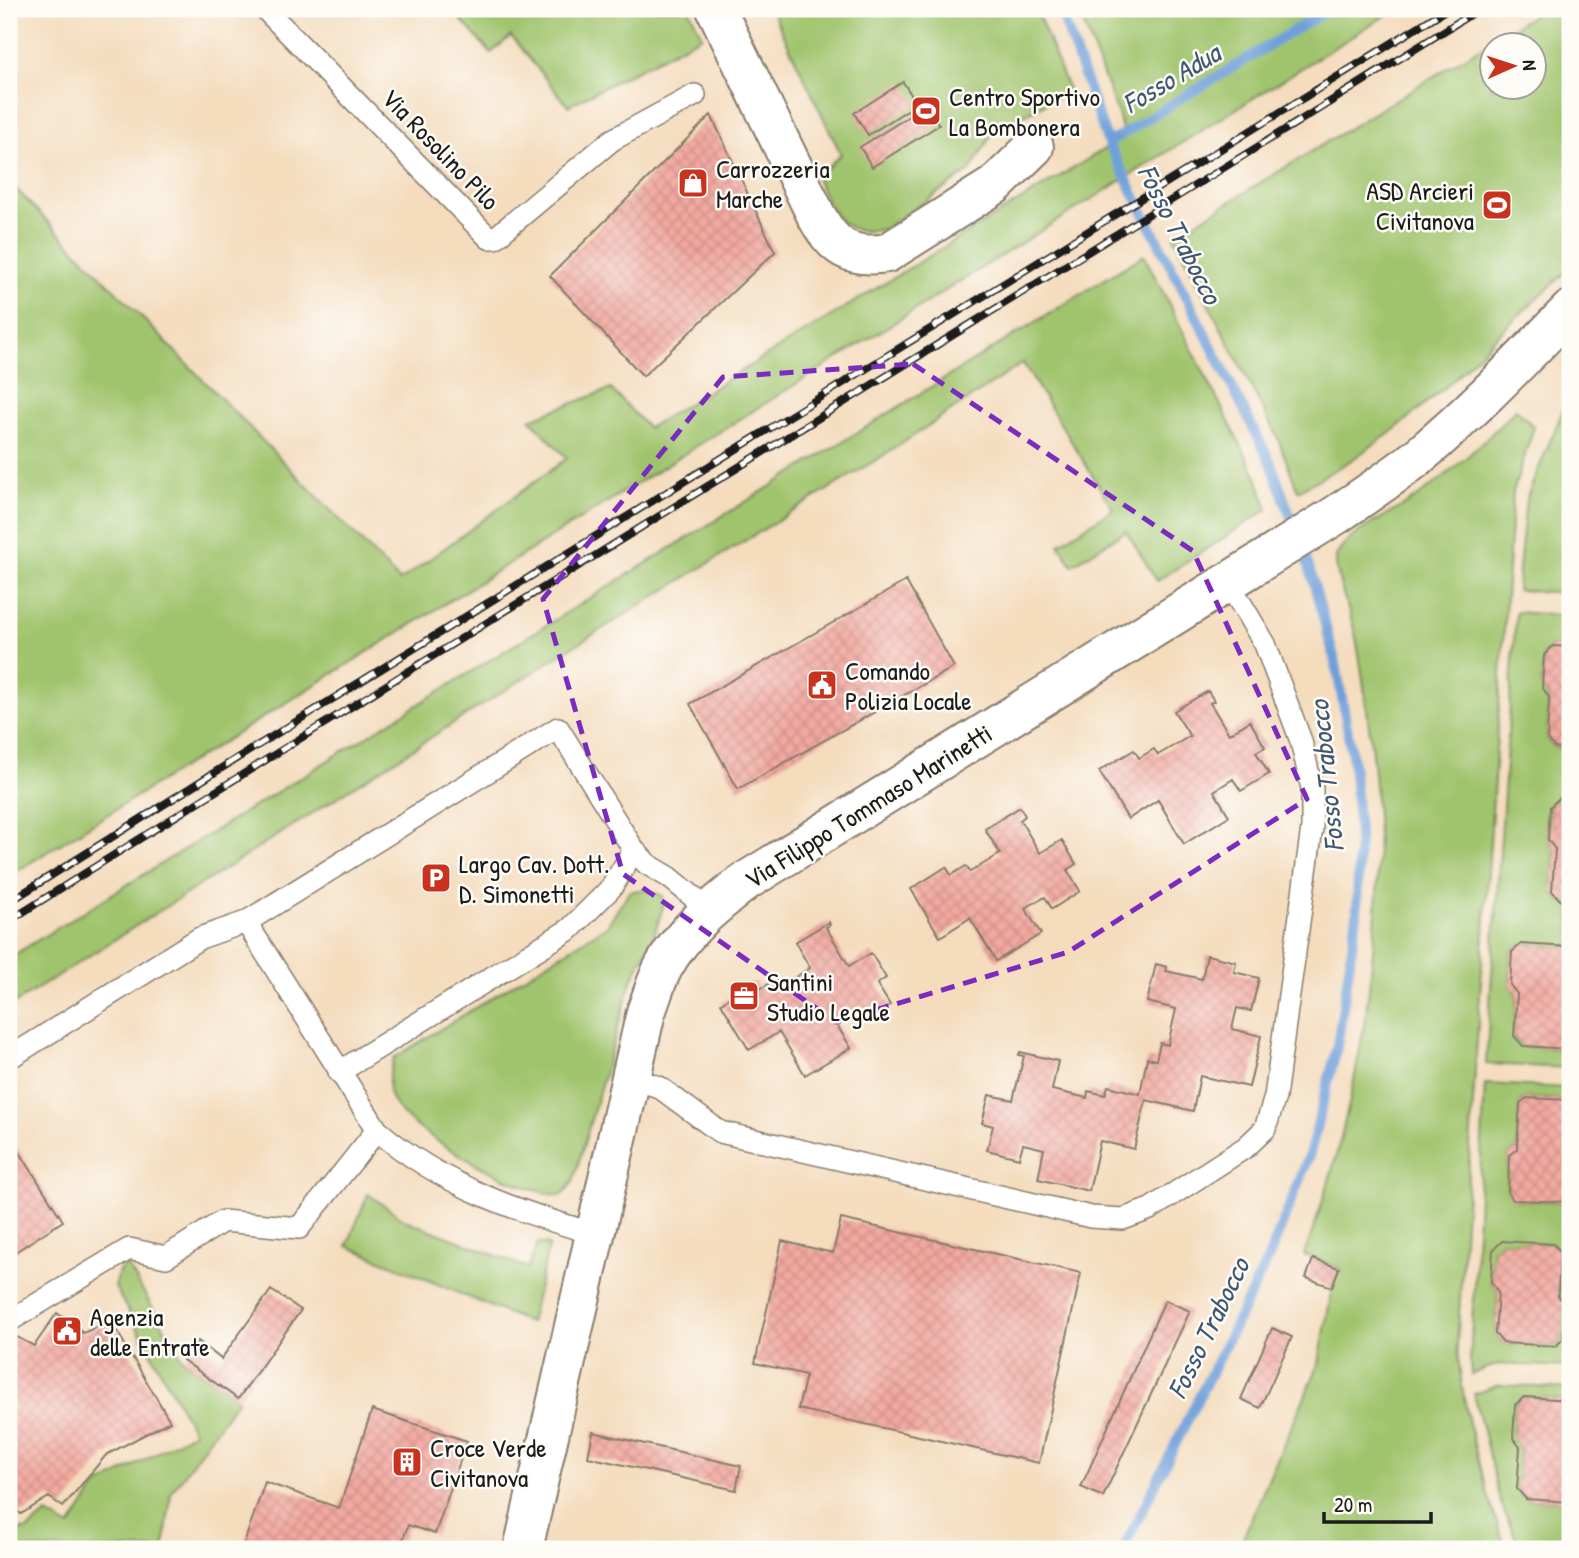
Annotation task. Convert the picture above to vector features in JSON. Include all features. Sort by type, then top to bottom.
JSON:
[{"type":"street","points":[[716,9],[816,215],[825,231],[844,249],[872,255],[887,253],[995,184],[1034,148]]},
{"type":"street","name":"Via Filippo Tommaso Marinetti","points":[[523,1549],[646,1012],[663,968],[683,937],[709,910],[746,881],[1336,516],[1419,456],[1494,389],[1570,310]]},
{"type":"lane","name":"Via Rosolino Pilo","points":[[265,9],[489,238],[495,238],[612,140],[695,95]]},
{"type":"lane","points":[[631,1078],[659,1087],[720,1132],[1091,1217],[1123,1219],[1150,1209],[1246,1147],[1265,1129],[1275,1097],[1312,828],[1312,788],[1301,741],[1237,577]]},
{"type":"lane","points":[[9,1058],[200,938],[246,922],[558,728],[634,850],[647,864],[669,877],[709,910]]},
{"type":"lane","points":[[339,1072],[570,929],[611,888],[634,850]]},
{"type":"lane","points":[[246,922],[377,1130],[408,1155],[458,1184],[521,1212],[595,1234]]},
{"type":"lane","points":[[9,1321],[129,1249],[166,1257],[223,1221],[299,1228],[377,1130]]},
{"type":"highlighted area","points":[[913,364],[1193,551],[1307,799],[1068,952],[836,1022],[623,874],[543,599],[723,377]]},
{"type":"green space","points":[[451,9],[689,9],[702,36],[568,106],[511,36],[491,53]]},
{"type":"green space","name":"Centro Sportivo La Bombonera","points":[[771,9],[1036,9],[1069,91],[994,131],[970,171],[884,229],[857,230],[840,220],[816,178],[841,154]]},
{"type":"green space","points":[[1078,9],[1396,9],[9,876],[9,182],[400,581],[567,458],[530,419],[611,389],[648,428],[1124,137],[1118,114]]},
{"type":"green space","points":[[1543,9],[1570,9],[1570,268],[1451,382],[1393,431],[1350,461],[1298,491],[1278,439],[1174,236],[1478,49],[1478,102],[1548,102],[1548,32],[1506,32]]},
{"type":"green space","points":[[1144,255],[1256,475],[1268,509],[1157,581],[1126,531],[1072,565],[1059,544],[1113,509],[1023,363],[889,452],[571,648],[9,1007],[9,958]]},
{"type":"green space","points":[[1564,408],[1570,411],[1570,593],[1517,590],[1526,499]]},
{"type":"green space","points":[[1516,409],[1534,427],[1513,492],[1457,1345],[1475,1448],[1506,1549],[1238,1549],[1319,1364],[1332,1287],[1339,1268],[1304,1255],[1324,1197],[1356,1073],[1374,943],[1377,816],[1372,754],[1358,648],[1338,574],[1336,556],[1361,530],[1414,499],[1442,478]]},
{"type":"green space","points":[[1516,612],[1570,616],[1570,647],[1553,646],[1544,654],[1542,687],[1549,697],[1547,739],[1555,748],[1570,749],[1570,799],[1559,799],[1550,807],[1548,840],[1555,849],[1552,891],[1560,901],[1570,902],[1570,947],[1521,944],[1512,952],[1510,985],[1517,994],[1514,1037],[1523,1046],[1570,1049],[1570,1068],[1486,1064]]},
{"type":"green space","points":[[645,889],[663,896],[664,904],[654,935],[631,982],[573,1182],[562,1195],[524,1186],[472,1162],[406,1118],[395,1105],[389,1088],[394,1058],[607,926],[629,892]]},
{"type":"green space","points":[[1485,1084],[1570,1088],[1570,1100],[1527,1098],[1520,1103],[1517,1149],[1509,1155],[1508,1191],[1514,1200],[1565,1202],[1570,1198],[1570,1367],[1499,1364],[1471,1374]],"holes":[[[1502,1241],[1553,1244],[1560,1251],[1558,1296],[1564,1302],[1562,1340],[1556,1346],[1503,1343],[1495,1334],[1498,1292],[1491,1282],[1493,1250]]]},
{"type":"green space","points":[[368,1194],[405,1220],[528,1268],[538,1243],[549,1245],[530,1323],[347,1246]]},
{"type":"green space","points":[[127,1264],[183,1360],[238,1399],[171,1493],[164,1549],[9,1549],[9,1529],[27,1530],[47,1514],[70,1527],[96,1487],[194,1432],[115,1287],[119,1271]]},
{"type":"green space","points":[[1499,1385],[1570,1389],[1570,1400],[1524,1397],[1515,1405],[1513,1438],[1520,1447],[1517,1489],[1526,1499],[1570,1502],[1570,1549],[1520,1549],[1500,1501],[1474,1394]]},
{"type":"building","points":[[903,82],[917,104],[868,135],[854,113]]},
{"type":"building","points":[[927,105],[939,125],[872,167],[860,147]]},
{"type":"building","name":"Carrozzeria Marche","points":[[711,115],[775,252],[643,376],[550,276]]},
{"type":"building","name":"Comando Polizia Locale","points":[[906,581],[954,667],[738,789],[690,704]]},
{"type":"building","points":[[1553,646],[1570,647],[1570,749],[1555,748],[1547,739],[1549,697],[1542,687],[1544,655]]},
{"type":"building","points":[[1208,691],[1214,701],[1210,703],[1229,734],[1250,721],[1265,747],[1256,752],[1269,774],[1241,791],[1233,779],[1214,791],[1229,816],[1184,844],[1158,800],[1128,819],[1099,771],[1134,750],[1139,758],[1154,749],[1158,755],[1190,736],[1174,711]]},
{"type":"building","points":[[1559,798],[1570,799],[1570,902],[1561,901],[1552,891],[1555,849],[1548,840],[1550,807]]},
{"type":"building","points":[[1020,807],[1025,816],[1020,820],[1040,853],[1062,840],[1076,864],[1067,870],[1080,891],[1052,909],[1045,897],[1025,908],[1041,934],[996,961],[970,918],[940,937],[911,889],[946,867],[951,875],[966,866],[970,872],[1000,854],[985,829]]},
{"type":"building","points":[[829,922],[830,925],[826,927],[849,966],[871,953],[886,978],[877,984],[890,1005],[861,1023],[854,1011],[835,1022],[851,1048],[805,1075],[779,1032],[749,1050],[721,1003],[756,981],[760,989],[775,980],[779,987],[810,968],[795,942]]},
{"type":"building","points":[[1521,944],[1570,947],[1570,1049],[1523,1046],[1514,1036],[1517,994],[1510,985],[1512,952]]},
{"type":"building","points":[[1207,955],[1236,962],[1234,972],[1259,978],[1251,1011],[1237,1008],[1232,1029],[1261,1036],[1249,1087],[1200,1076],[1193,1111],[1146,1100],[1134,1149],[1100,1141],[1089,1191],[1038,1179],[1044,1149],[1023,1144],[1019,1158],[987,1150],[993,1126],[982,1123],[989,1095],[1013,1100],[1024,1056],[1019,1055],[1020,1052],[1058,1061],[1052,1090],[1087,1098],[1088,1091],[1105,1095],[1108,1086],[1140,1094],[1147,1058],[1156,1060],[1160,1043],[1168,1045],[1176,1009],[1147,1002],[1156,964],[1167,967],[1166,971],[1202,979]]},
{"type":"building","points":[[1527,1098],[1570,1100],[1570,1198],[1566,1202],[1513,1200],[1508,1192],[1509,1155],[1517,1149],[1520,1103]]},
{"type":"building","points":[[9,1135],[63,1221],[9,1256]]},
{"type":"building","points":[[841,1219],[1081,1273],[1039,1463],[798,1409],[806,1375],[755,1363],[782,1241],[833,1253]]},
{"type":"building","points":[[1502,1241],[1553,1244],[1560,1251],[1558,1296],[1564,1302],[1563,1339],[1556,1346],[1503,1343],[1495,1334],[1498,1292],[1491,1282],[1493,1250]]},
{"type":"building","points":[[1313,1259],[1339,1268],[1332,1287],[1306,1278]]},
{"type":"building","points":[[271,1290],[301,1310],[238,1399],[183,1360],[198,1341],[221,1359]]},
{"type":"building","points":[[1165,1300],[1190,1311],[1103,1497],[1081,1487]]},
{"type":"building","points":[[57,1313],[83,1333],[111,1321],[170,1421],[106,1455],[63,1507],[49,1497],[21,1514],[14,1509],[9,1512],[9,1338],[15,1336],[34,1346]]},
{"type":"building","points":[[1272,1328],[1292,1337],[1260,1408],[1241,1399]]},
{"type":"building","points":[[1524,1397],[1570,1400],[1570,1502],[1526,1499],[1517,1489],[1520,1447],[1513,1438],[1515,1405]]},
{"type":"building","name":"Croce Verde Civitanova","points":[[372,1410],[467,1441],[435,1534],[408,1525],[400,1549],[242,1549],[265,1482],[339,1508]]},
{"type":"building","points":[[593,1432],[741,1466],[736,1490],[588,1457]]},
{"type":"waterway","name":"Fosso Trabocco","points":[[1060,9],[1108,143],[1271,463],[1310,570],[1336,664],[1353,761],[1359,834],[1357,915],[1337,1047],[1310,1153],[1270,1255],[1123,1549]]},
{"type":"waterway","name":"Fosso Adua","points":[[1108,143],[1329,9]]},
{"type":"railway","points":[[9,902],[1447,9]]},
{"type":"railway","points":[[9,921],[1479,9]]},
{"type":"place","name":"Centro Sportivo La Bombonera","points":[[926,111]]},
{"type":"place","name":"Carrozzeria Marche","points":[[693,183]]},
{"type":"place","name":"ASD Arcieri Civitanova","points":[[1497,205]]},
{"type":"place","name":"Comando Polizia Locale","points":[[822,685]]},
{"type":"place","name":"Largo Cav. Dott. D. Simonetti","points":[[436,878]]},
{"type":"place","name":"Santini Studio Legale","points":[[744,996]]},
{"type":"place","name":"Agenzia delle Entrate","points":[[67,1331]]},
{"type":"place","name":"Croce Verde Civitanova","points":[[407,1462]]}]
